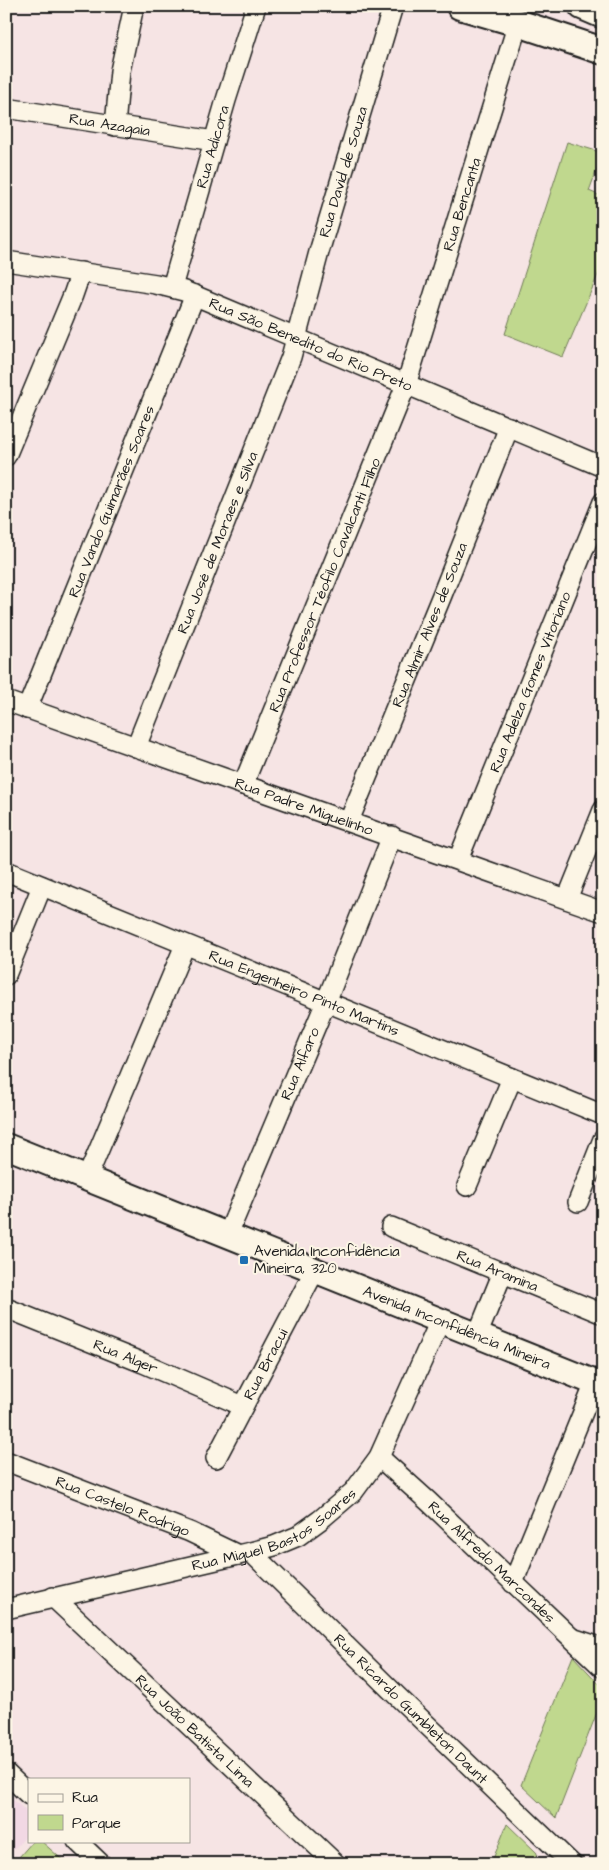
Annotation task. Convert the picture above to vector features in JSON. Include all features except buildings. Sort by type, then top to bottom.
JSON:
[{"type":"main road","points":[[460,6],[603,51]]},
{"type":"street","points":[[115,126],[120,71],[134,6]]},
{"type":"street","name":"Rua Adicora","points":[[172,287],[214,141],[256,6]]},
{"type":"street","name":"Rua David de Souza","points":[[297,338],[319,252],[394,6]]},
{"type":"street","name":"Rua Bencanta","points":[[406,385],[518,23]]},
{"type":"street","name":"Rua Azagaia","points":[[6,108],[214,141]]},
{"type":"street","name":"Rua São Benedito do Rio Preto","points":[[6,261],[172,287],[509,427],[601,461]]},
{"type":"street","points":[[6,456],[81,272]]},
{"type":"street","name":"Rua Vando Guimarães Soares","points":[[27,708],[195,295]]},
{"type":"street","name":"Rua José de Moraes e Silva","points":[[136,747],[288,366],[297,338]]},
{"type":"street","name":"Rua Professor Téofilo Cavalcanti Filho","points":[[243,784],[406,385]]},
{"type":"street","name":"Rua Almir Alves de Souza","points":[[349,821],[450,577],[509,427]]},
{"type":"street","name":"Rua Adelza Gomes Vitoriano","points":[[458,860],[603,502]]},
{"type":"street","name":"Rua Padre Miguelinho","points":[[6,701],[603,912]]},
{"type":"street","points":[[566,899],[603,810]]},
{"type":"street","name":"Rua Alfaro","points":[[228,1234],[326,1002],[392,836]]},
{"type":"street","name":"Rua Engenheiro Pinto Martins","points":[[6,871],[603,1115]]},
{"type":"street","points":[[6,976],[42,886]]},
{"type":"street","points":[[87,1178],[185,945]]},
{"type":"street","points":[[467,1186],[512,1078]]},
{"type":"street","points":[[578,1202],[603,1139]]},
{"type":"street","name":"Avenida Inconfidência Mineira","points":[[6,1146],[599,1385]]},
{"type":"street","name":"Rua Aramina","points":[[392,1227],[603,1314]]},
{"type":"street","name":"Rua Bracui","points":[[216,1458],[315,1270]]},
{"type":"street","points":[[478,1336],[503,1272]]},
{"type":"street","name":"Rua Alger","points":[[6,1308],[143,1363],[242,1406]]},
{"type":"street","name":"Rua Miguel Bastos Soares","points":[[9,1606],[274,1546],[298,1536],[354,1491],[379,1457],[440,1321]]},
{"type":"street","points":[[513,1583],[599,1385]]},
{"type":"street","name":"Rua Alfredo Marcondes","points":[[379,1457],[429,1502],[603,1668]]},
{"type":"street","name":"Rua Castelo Rodrigo","points":[[6,1462],[245,1553]]},
{"type":"street","name":"Rua Ricardo Gumbleton Daunt","points":[[245,1553],[572,1864]]},
{"type":"street","name":"Rua João Batista Lima","points":[[53,1597],[336,1864]]},
{"type":"street","points":[[569,1637],[603,1648]]},
{"type":"street","points":[[6,1774],[28,1794]]},
{"type":"street","points":[[78,1842],[101,1864]]},
{"type":"shaded area","points":[[6,1793],[28,1813],[28,1834],[6,1858]]},
{"type":"green space","points":[[567,142],[603,153],[589,191],[603,197],[603,263],[563,357],[505,334]]},
{"type":"green space","points":[[573,1656],[603,1688],[603,1697],[556,1818],[521,1785]]},
{"type":"green space","points":[[507,1824],[537,1853],[533,1864],[491,1864]]},
{"type":"green space","points":[[32,1842],[42,1842],[67,1864],[13,1864]]},
{"type":"place","name":"Avenida Inconfidência Mineira, 320","points":[[244,1260]]}]
